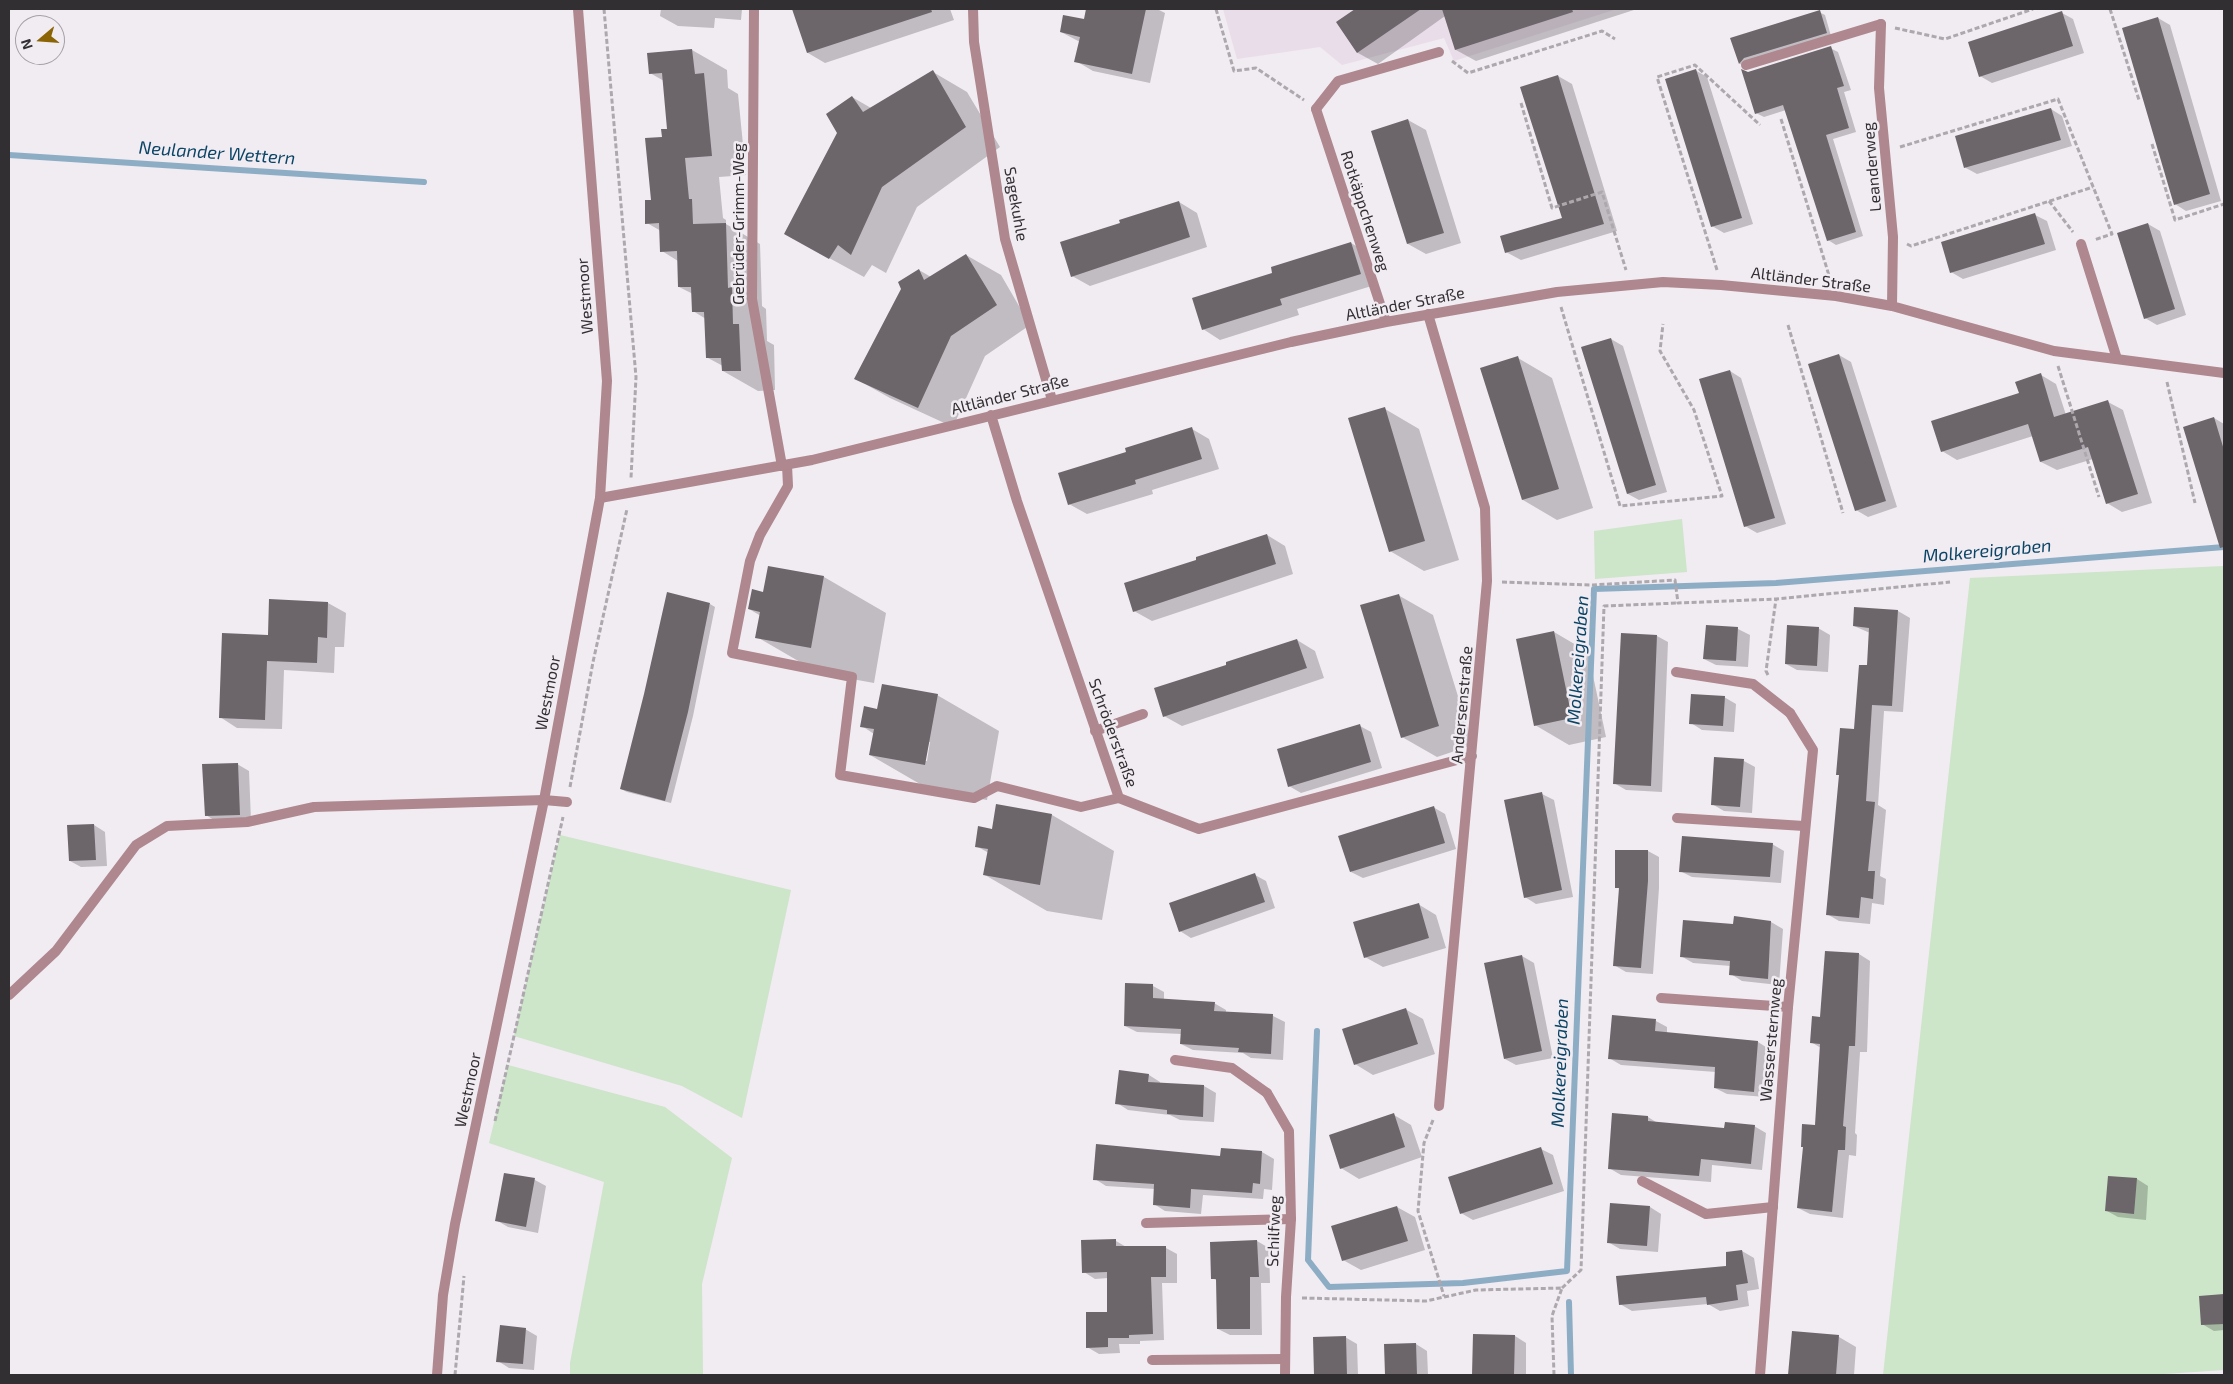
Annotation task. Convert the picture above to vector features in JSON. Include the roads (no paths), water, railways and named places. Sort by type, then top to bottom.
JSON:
[{"type":"street","name":"Westmoor","points":[[437,1375],[443,1295],[456,1224],[544,800],[600,498],[607,381],[578,9]]},
{"type":"street","name":"Gebrüder-Grimm-Weg","points":[[754,9],[752,299],[788,486],[760,535],[750,561],[732,653],[852,678],[840,775],[974,798],[997,786],[1081,807],[1119,798]]},
{"type":"street","name":"Sagekuhle","points":[[973,9],[974,42],[1005,239],[1052,400]]},
{"type":"street","name":"Leanderweg","points":[[1746,66],[1880,24],[1880,88],[1894,237],[1892,306]]},
{"type":"street","name":"Rotkäppchenweg","points":[[1386,322],[1316,108],[1338,81],[1439,52]]},
{"type":"street","points":[[2082,244],[2117,359]]},
{"type":"street","name":"Altländer Straße","points":[[600,498],[784,466],[1291,342],[1386,322],[1557,292],[1663,282],[1721,285],[1836,296],[1892,306],[2054,351],[2224,374]]},
{"type":"street","name":"Andersenstraße","points":[[1428,314],[1485,508],[1487,581],[1440,1106]]},
{"type":"street","name":"Schröderstraße","points":[[991,415],[1016,501],[1119,798],[1199,828],[1472,756]]},
{"type":"street","name":"Wassersternweg","points":[[1676,672],[1753,684],[1790,713],[1813,750],[1804,826],[1788,1007],[1760,1375]]},
{"type":"street","points":[[1095,731],[1143,714]]},
{"type":"street","points":[[9,995],[56,951],[136,845],[167,826],[246,822],[314,807],[544,800],[567,802]]},
{"type":"street","points":[[1677,818],[1804,826]]},
{"type":"street","points":[[1660,998],[1788,1007]]},
{"type":"street","name":"Schilfweg","points":[[1175,1060],[1232,1068],[1267,1093],[1289,1130],[1291,1219],[1286,1297],[1285,1375]]},
{"type":"street","points":[[1642,1181],[1706,1214],[1773,1207]]},
{"type":"street","points":[[1146,1223],[1291,1219]]},
{"type":"street","points":[[1152,1360],[1285,1359]]},
{"type":"waterway","name":"Neulander Wettern","points":[[9,155],[424,182]]},
{"type":"waterway","name":"Molkereigraben","points":[[1317,1031],[1308,1260],[1329,1287],[1463,1283],[1567,1271],[1594,589],[1776,583],[2224,547]]},
{"type":"waterway","name":"Molkereigraben","points":[[1569,1302],[1571,1375]]}]
